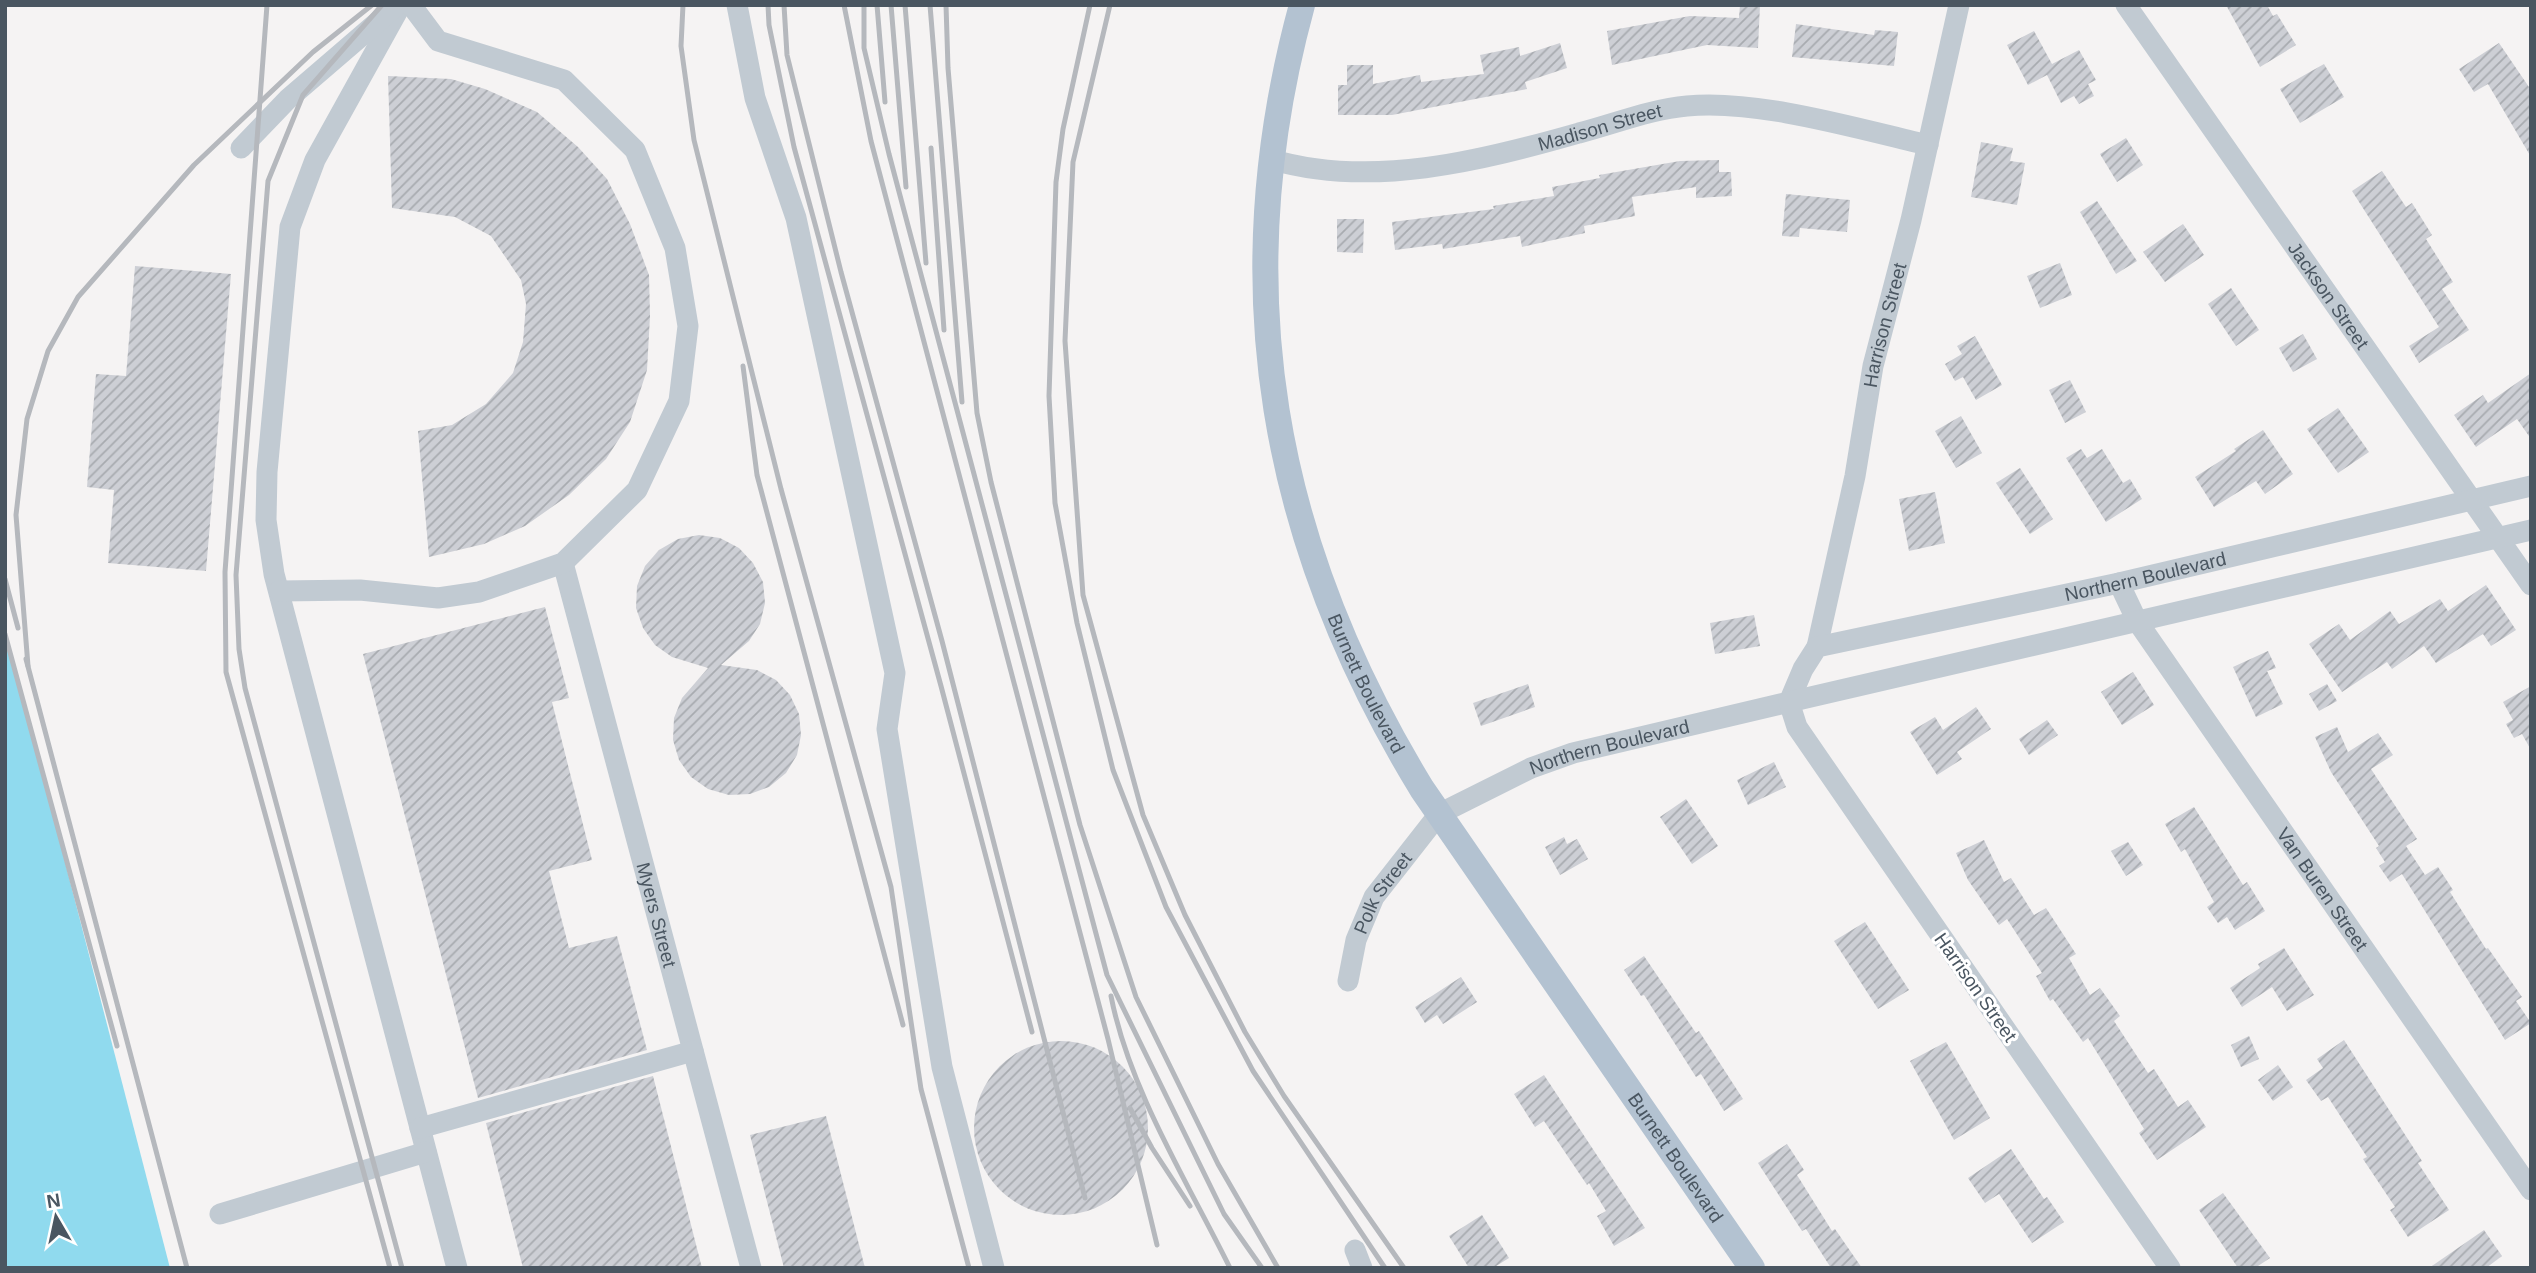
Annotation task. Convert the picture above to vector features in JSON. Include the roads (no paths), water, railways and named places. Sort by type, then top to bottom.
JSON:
[{"type":"main road","name":"Burnett Boulevard","points":[[1303,5],[1290,48],[1270,159],[1263,243],[1272,377],[1289,477],[1319,573],[1350,656],[1398,749],[1439,814],[1752,1268]]},
{"type":"street","points":[[241,148],[288,99],[399,5]]},
{"type":"street","points":[[399,5],[315,160],[290,227],[267,472],[269,552],[457,1268]]},
{"type":"street","points":[[279,591],[360,590],[438,598],[480,592],[563,563],[637,490],[679,401],[688,326],[676,248],[635,150],[565,80],[438,41],[411,5]]},
{"type":"street","points":[[737,5],[755,98],[796,218],[895,673],[887,729],[942,1067],[994,1268]]},
{"type":"street","name":"Harrison Street","points":[[1817,647],[1855,476],[1872,366],[1928,145],[1959,5]]},
{"type":"street","name":"Jackson Street","points":[[2126,5],[2531,585]]},
{"type":"street","name":"Madison Street","points":[[1270,159],[1342,172],[1427,167],[1560,139],[1657,111],[1701,105],[1763,111],[1928,145]]},
{"type":"street","name":"Northern Boulevard","points":[[1817,647],[2119,583],[2531,486]]},
{"type":"street","name":"Northern Boulevard","points":[[1439,814],[1531,768],[1573,753],[2531,530]]},
{"type":"street","name":"Myers Street","points":[[563,563],[751,1268]]},
{"type":"street","name":"Van Buren Street","points":[[2119,583],[2137,621],[2531,1190]]},
{"type":"street","points":[[1789,702],[1803,669],[1817,647]]},
{"type":"street","name":"Harrison Street","points":[[1789,702],[1797,727],[2170,1268]]},
{"type":"street","name":"Polk Street","points":[[1348,981],[1356,940],[1374,897],[1439,814]]},
{"type":"street","points":[[420,1128],[693,1051]]},
{"type":"street","points":[[220,1214],[426,1152]]},
{"type":"water","points":[[5,630],[170,1268],[5,1268]]},
{"type":"railway","points":[[267,5],[225,572],[226,672],[390,1268]]},
{"type":"railway","points":[[28,666],[16,515],[27,419],[48,351],[78,297],[194,165],[313,52],[372,5]]},
{"type":"railway","points":[[382,5],[303,95],[268,181],[236,575],[239,649],[245,688],[402,1268]]},
{"type":"railway","points":[[683,5],[681,46],[694,140],[781,489],[891,887],[921,1089],[969,1268]]},
{"type":"railway","points":[[768,5],[769,25],[794,147],[1032,1032]]},
{"type":"railway","points":[[784,5],[787,55],[841,272],[942,641],[1085,1198]]},
{"type":"railway","points":[[844,5],[871,141],[1108,1039],[1157,1245]]},
{"type":"railway","points":[[864,5],[864,48],[889,154],[1107,975],[1224,1214],[1262,1268]]},
{"type":"railway","points":[[877,5],[885,102]]},
{"type":"railway","points":[[891,5],[906,187]]},
{"type":"railway","points":[[905,5],[926,263]]},
{"type":"railway","points":[[930,5],[962,402]]},
{"type":"railway","points":[[946,5],[948,68],[977,413],[991,482],[1080,825],[1136,997],[1218,1164],[1278,1268]]},
{"type":"railway","points":[[1090,5],[1063,129],[1056,182],[1049,396],[1055,503],[1077,623],[1113,770],[1166,907],[1253,1071],[1385,1268]]},
{"type":"railway","points":[[1110,5],[1073,162],[1065,341],[1083,595],[1143,815],[1185,915],[1245,1032],[1284,1096],[1404,1268]]},
{"type":"railway","points":[[931,148],[944,330]]},
{"type":"railway","points":[[743,366],[757,475],[903,1025]]},
{"type":"railway","points":[[5,579],[18,628]]},
{"type":"railway","points":[[5,634],[117,1046]]},
{"type":"railway","points":[[26,659],[187,1268]]},
{"type":"railway","points":[[1111,996],[1131,1066],[1145,1101],[1230,1268]]},
{"type":"railway","points":[[1130,1108],[1152,1148],[1190,1206]]}]
